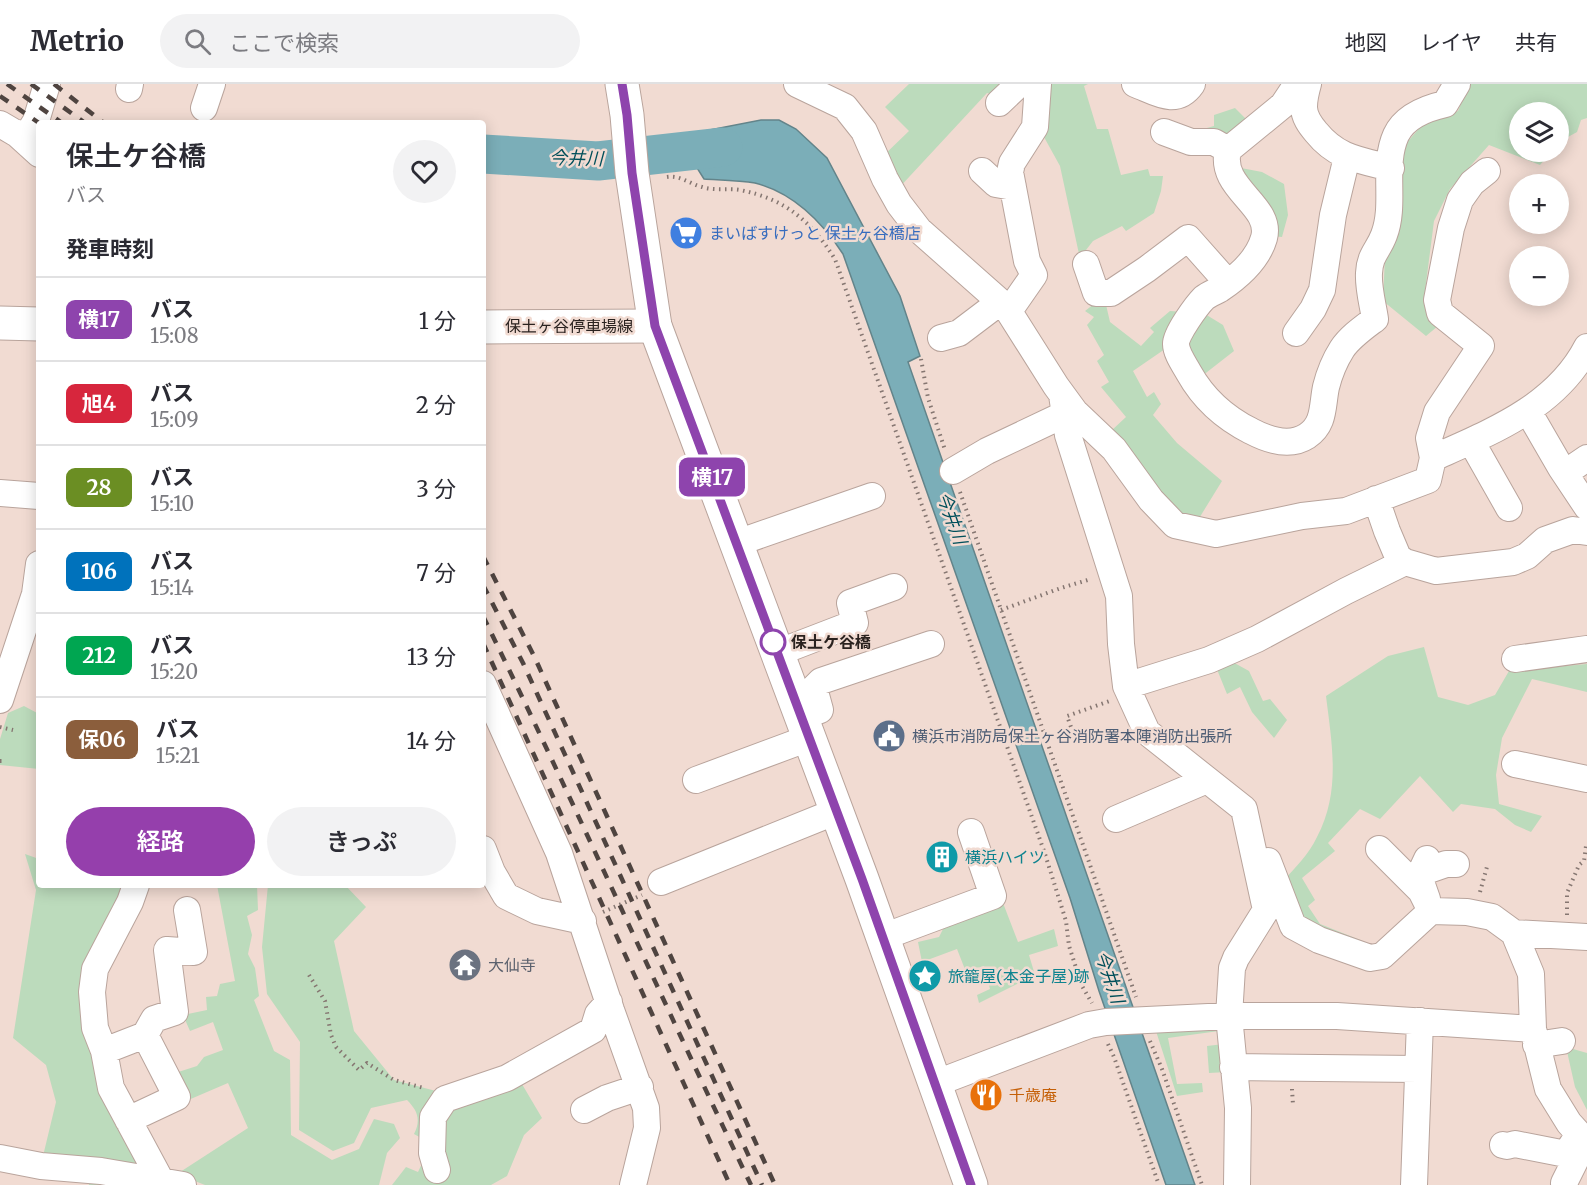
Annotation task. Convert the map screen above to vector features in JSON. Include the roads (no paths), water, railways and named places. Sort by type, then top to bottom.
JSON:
[{"type":"main road","points":[[622,84],[655,326],[837,811],[971,1185]]},
{"type":"main road","points":[[0,323],[36,324]]},
{"type":"main road","name":"保土ヶ谷停車場線","points":[[486,327],[655,326]]},
{"type":"street","points":[[36,120],[47,84]]},
{"type":"street","points":[[797,84],[845,107],[864,131],[898,204],[919,230],[1005,306],[1063,404],[1068,435],[1119,596],[1121,644],[1128,690],[1147,732],[1244,809],[1266,910],[1232,968],[1229,1016],[1238,1108],[1237,1185]]},
{"type":"street","points":[[999,103],[1019,84]]},
{"type":"street","points":[[942,338],[959,333],[1005,306],[1034,275],[1027,261],[1010,172],[1012,163],[1035,127],[1038,84]]},
{"type":"street","points":[[1135,84],[1168,97],[1186,92],[1192,84]]},
{"type":"street","points":[[1297,84],[1283,105],[1228,150],[1225,160],[1234,184],[1258,212],[1264,225],[1264,236],[1258,252],[1235,278],[1204,298],[1175,342],[1202,393],[1220,411],[1237,424],[1275,441],[1294,442],[1306,437],[1317,427],[1323,416],[1326,388],[1342,350],[1357,333],[1376,319],[1369,274],[1372,253],[1384,236],[1390,168],[1396,135],[1408,120],[1425,109],[1445,104],[1457,84]]},
{"type":"street","points":[[1308,84],[1304,109],[1307,122],[1334,150],[1347,157],[1390,168]]},
{"type":"street","points":[[8,129],[29,132],[36,121]]},
{"type":"street","points":[[8,129],[36,152]]},
{"type":"street","points":[[1164,132],[1191,142],[1214,142],[1228,150]]},
{"type":"street","points":[[1296,333],[1313,309],[1322,290],[1333,215],[1347,157]]},
{"type":"street","points":[[982,171],[996,184],[1013,187]]},
{"type":"street","points":[[1063,404],[1075,412],[1114,449],[1151,500],[1175,525],[1216,534],[1302,516],[1347,511],[1428,480],[1433,458],[1429,438],[1437,412],[1481,346],[1440,313],[1437,300],[1451,228],[1460,200],[1472,183],[1487,171]]},
{"type":"street","points":[[1086,264],[1096,293],[1111,293],[1188,238],[1228,283]]},
{"type":"street","points":[[1433,458],[1500,427],[1528,411],[1559,386],[1578,365],[1587,347]]},
{"type":"street","points":[[953,471],[1063,404]]},
{"type":"street","points":[[1528,411],[1587,507]]},
{"type":"street","points":[[1471,441],[1509,508]]},
{"type":"street","points":[[1564,473],[1587,458]]},
{"type":"street","points":[[0,494],[36,495]]},
{"type":"street","points":[[737,543],[872,496]]},
{"type":"street","points":[[1376,499],[1386,531],[1398,557],[1405,562],[1436,571],[1513,562],[1527,556],[1545,540],[1574,530],[1587,532]]},
{"type":"street","points":[[1128,690],[1209,660],[1257,639],[1405,562]]},
{"type":"street","points":[[0,700],[36,586]]},
{"type":"street","points":[[777,653],[855,623],[850,603],[894,587]]},
{"type":"street","points":[[696,780],[805,728],[820,710],[814,688],[821,681],[932,644]]},
{"type":"street","points":[[1515,658],[1587,649]]},
{"type":"street","points":[[486,691],[560,853],[610,1006],[640,1086],[646,1108],[646,1128],[633,1185]]},
{"type":"street","points":[[1515,764],[1587,779]]},
{"type":"street","points":[[1116,820],[1207,780]]},
{"type":"street","points":[[661,882],[837,811]]},
{"type":"street","points":[[883,937],[993,896],[971,832]]},
{"type":"street","points":[[1251,845],[1266,855],[1293,926],[1319,940],[1370,958],[1382,956],[1431,911],[1474,913],[1492,917],[1514,933],[1531,974],[1534,1037],[1548,1089],[1560,1110],[1584,1139]]},
{"type":"street","points":[[1379,849],[1421,891],[1431,911]]},
{"type":"street","points":[[486,857],[506,896],[537,911],[583,921]]},
{"type":"street","points":[[1431,911],[1419,876],[1424,866],[1437,867],[1456,864]]},
{"type":"street","points":[[135,888],[95,969],[92,992],[95,1028],[104,1051],[111,1088],[128,1120],[172,1183]]},
{"type":"street","points":[[104,1051],[145,1035],[154,1019],[175,1012],[167,950],[194,952],[187,910]]},
{"type":"street","points":[[1514,933],[1577,936]]},
{"type":"street","points":[[598,1038],[610,1006]]},
{"type":"street","points":[[437,1170],[432,1153],[433,1117],[445,1099],[443,1093],[516,1074],[592,1030],[598,1014],[610,1006]]},
{"type":"street","points":[[934,1084],[1089,1025],[1142,1020],[1229,1016],[1337,1016],[1420,1021],[1562,1041]]},
{"type":"street","points":[[1414,1185],[1420,1021]]},
{"type":"street","points":[[128,1120],[177,1097],[145,1035]]},
{"type":"street","points":[[1233,1067],[1418,1069]]},
{"type":"street","points":[[584,1110],[607,1098],[640,1086]]},
{"type":"street","points":[[1503,1145],[1515,1144],[1566,1154],[1584,1139]]},
{"type":"street","points":[[1564,1184],[1584,1139]]},
{"type":"street","points":[[0,1158],[40,1166],[101,1171],[172,1183]]},
{"type":"street","points":[[40,1166],[71,1177]]},
{"type":"water","points":[[761,120],[779,120],[796,129],[827,158],[900,296],[920,356],[908,362],[1195,1185],[1166,1185],[1099,991],[1070,898],[843,254],[806,210],[782,194],[755,183],[704,179],[694,163],[672,166],[668,138]]},
{"type":"waterway","name":"今井川","points":[[486,154],[598,161],[723,147]]},
{"type":"railway","points":[[7,84],[58,120]]},
{"type":"railway","points":[[31,84],[81,120]]},
{"type":"railway","points":[[54,84],[100,120]]},
{"type":"railway","points":[[0,96],[36,121]]},
{"type":"railway","points":[[486,562],[534,656],[775,1185]]},
{"type":"railway","points":[[486,591],[523,663],[762,1185]]},
{"type":"railway","points":[[486,622],[751,1185]]},
{"type":"railway","points":[[486,650],[730,1185]]},
{"type":"place","name":"まいばすけっと 保土ヶ谷橋店","points":[[686,233]]},
{"type":"place","name":"保土ケ谷橋","points":[[773,642]]},
{"type":"place","name":"横浜市消防局保土ヶ谷消防署本陣消防出張所","points":[[889,736]]},
{"type":"place","name":"横浜ハイツ","points":[[942,857]]},
{"type":"place","name":"大仙寺","points":[[465,965]]},
{"type":"place","name":"旅籠屋(本金子屋)跡","points":[[925,976]]},
{"type":"place","name":"千歳庵","points":[[986,1095]]}]
